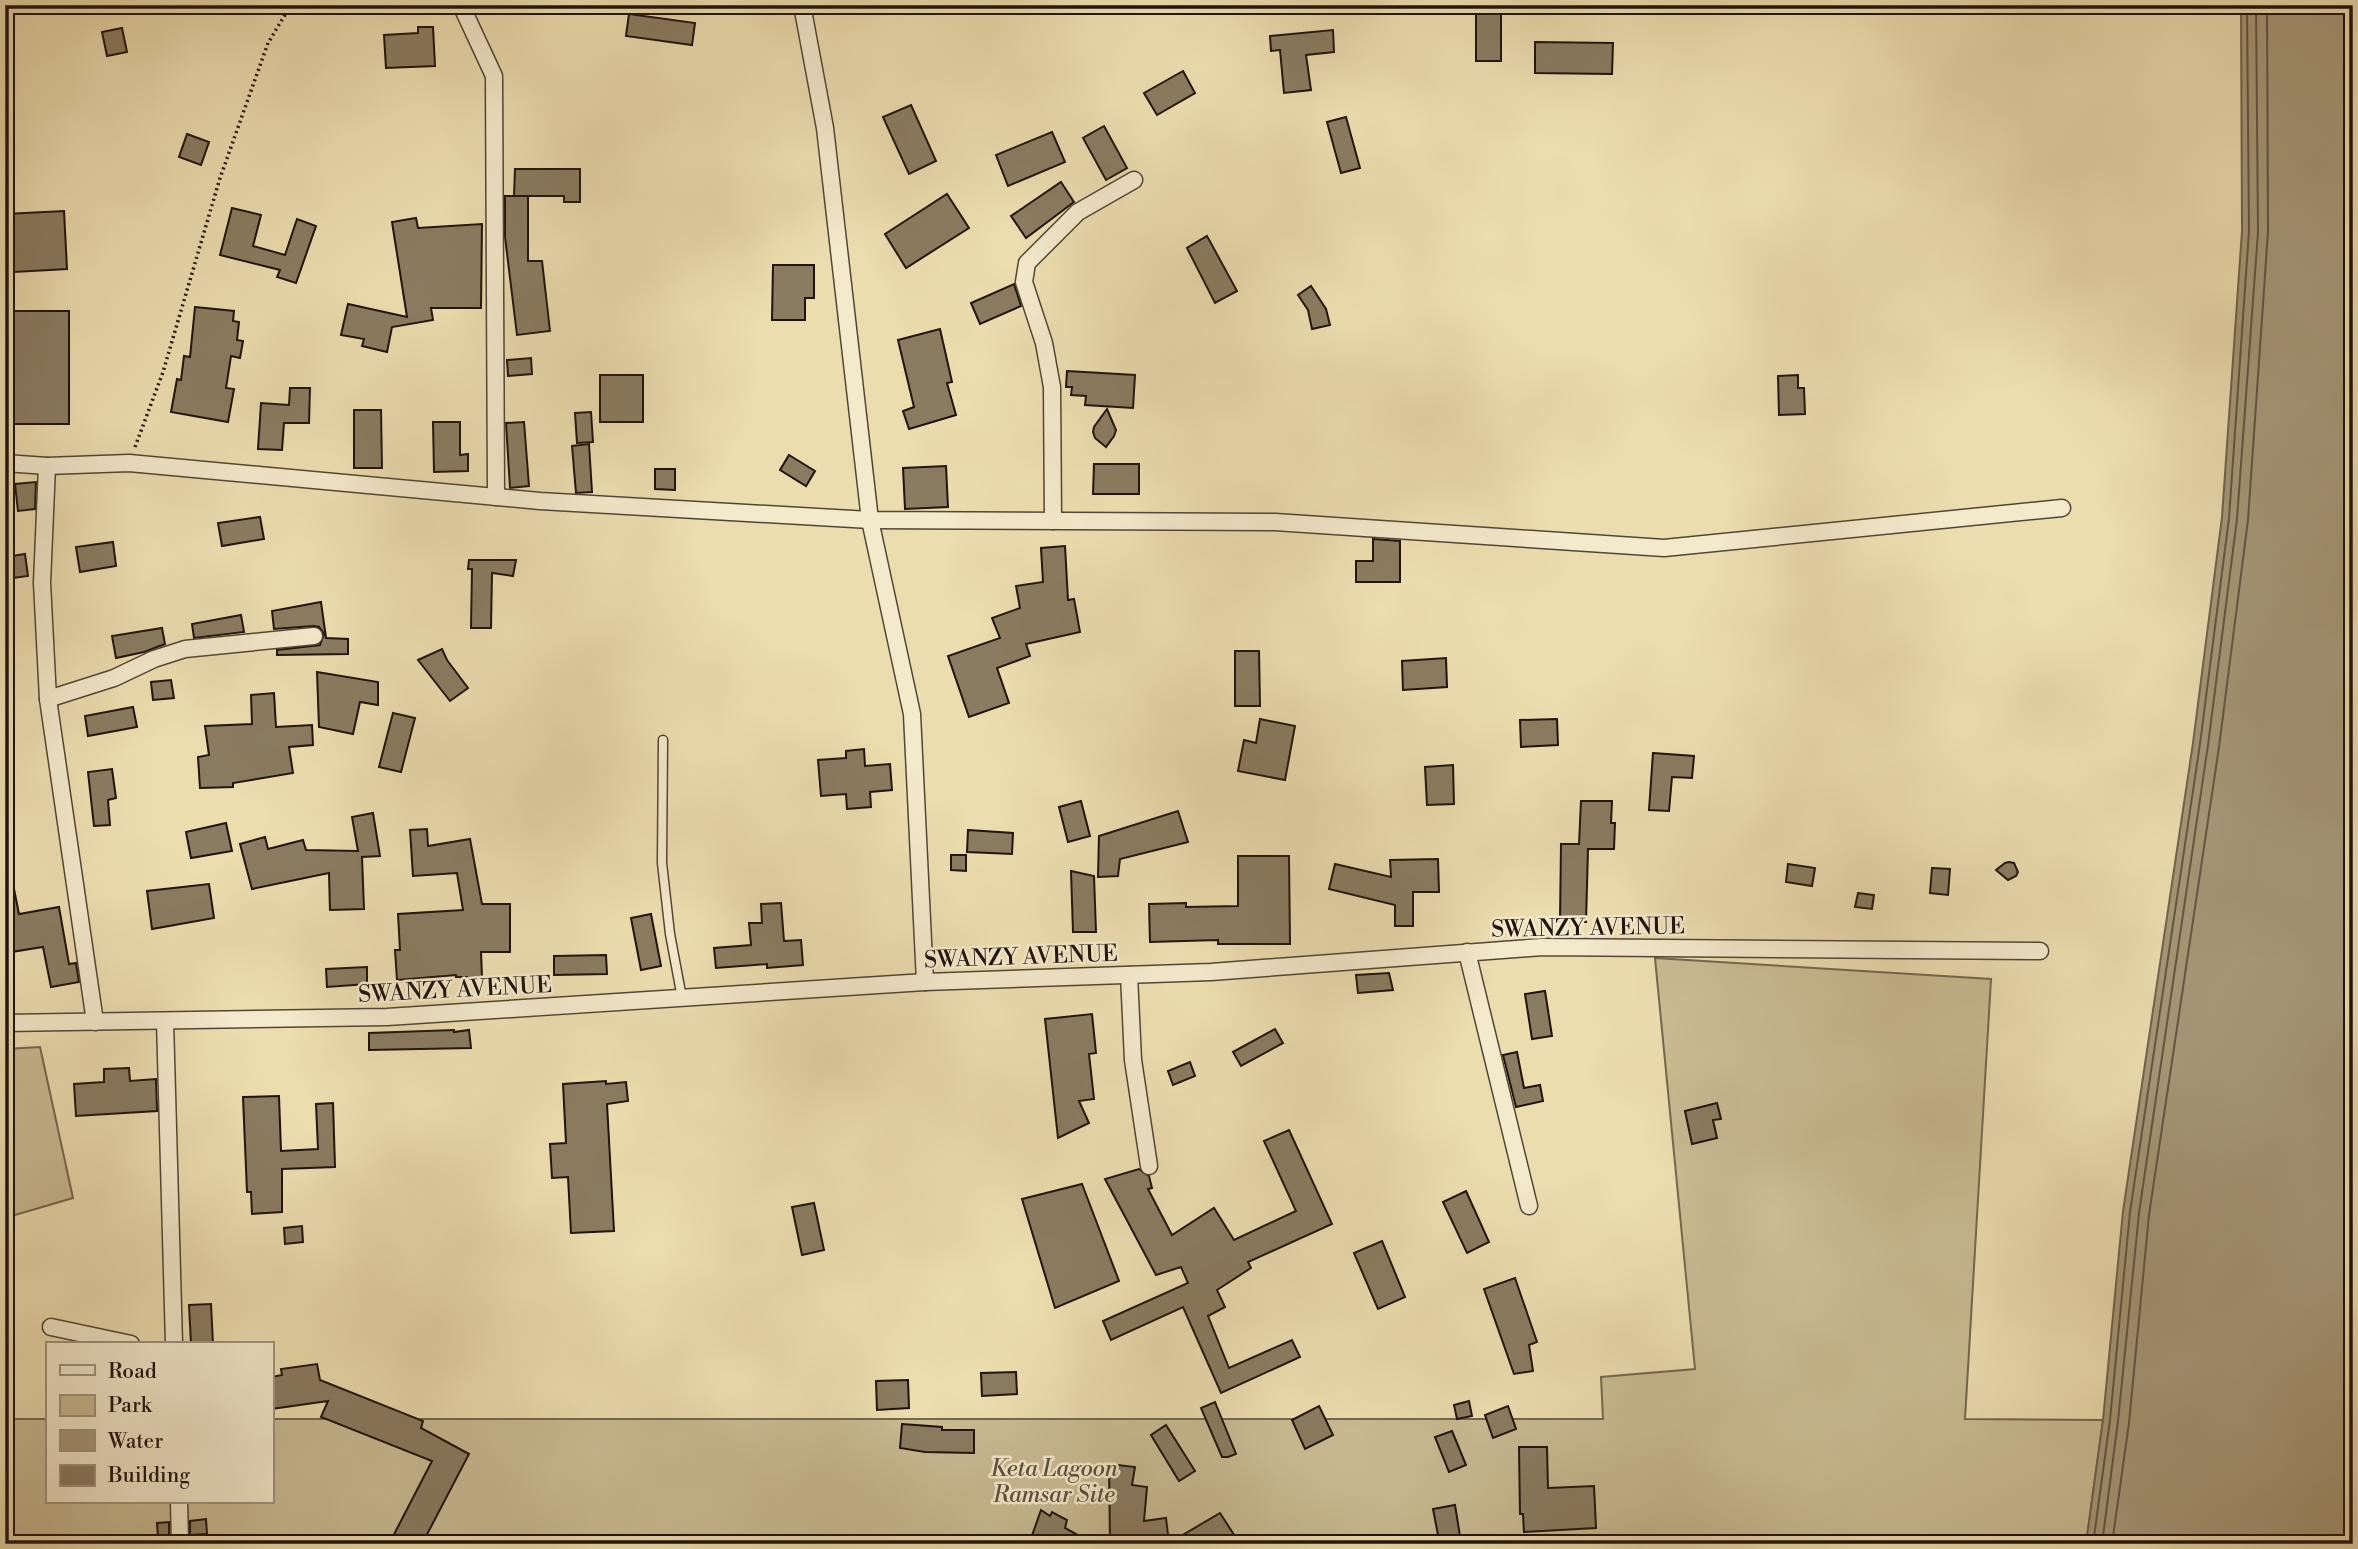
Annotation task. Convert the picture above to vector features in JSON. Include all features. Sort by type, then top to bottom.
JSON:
[{"type":"street","points":[[461,5],[494,76],[496,497]]},
{"type":"street","points":[[802,5],[825,128],[870,520],[912,714],[925,982]]},
{"type":"street","points":[[1054,521],[1052,387],[1044,343],[1024,282],[1027,263],[1078,212],[1134,180]]},
{"type":"street","points":[[5,463],[47,466],[129,463],[496,497],[870,520],[1275,522],[1664,548],[2062,508]]},
{"type":"street","points":[[47,466],[42,583],[48,699],[95,1022]]},
{"type":"street","points":[[48,699],[114,678],[154,659],[185,649],[314,636]]},
{"type":"street","name":"SWANZY AVENUE","points":[[5,1023],[387,1017],[925,982],[1211,972],[1542,947],[2039,951]]},
{"type":"street","points":[[1467,953],[1529,1206]]},
{"type":"street","points":[[1129,975],[1133,1060],[1149,1166]]},
{"type":"street","points":[[165,1021],[174,1342]]},
{"type":"street","points":[[51,1327],[122,1342]]},
{"type":"street","points":[[179,1504],[180,1544]]},
{"type":"lane","points":[[663,740],[662,863],[670,934],[682,998]]},
{"type":"path","points":[[129,463],[163,372],[220,178],[268,43],[291,5]]},
{"type":"green space","name":"Keta Lagoon Ramsar Site","points":[[1655,958],[1991,979],[1965,1419],[2103,1420],[2086,1544],[5,1544],[5,1419],[46,1419],[46,1504],[273,1504],[273,1419],[1603,1419],[1601,1377],[1695,1369]]},
{"type":"green space","points":[[40,1047],[73,1198],[5,1218],[5,1049]]},
{"type":"water","points":[[2241,5],[2353,5],[2353,1544],[2086,1544],[2103,1420],[2123,1211],[2193,743],[2222,517],[2242,231]]},
{"type":"building","points":[[1476,5],[1501,5],[1501,61],[1476,61]]},
{"type":"building","points":[[629,14],[695,23],[692,45],[626,36]]},
{"type":"building","points":[[418,27],[433,27],[435,66],[386,68],[384,35],[418,33]]},
{"type":"building","points":[[122,28],[127,52],[107,56],[102,32]]},
{"type":"building","points":[[1333,30],[1334,52],[1306,55],[1311,90],[1284,93],[1280,50],[1271,51],[1270,36]]},
{"type":"building","points":[[1535,42],[1613,43],[1612,74],[1535,73]]},
{"type":"building","points":[[1183,71],[1195,93],[1157,115],[1144,93]]},
{"type":"building","points":[[911,105],[936,161],[909,174],[883,117]]},
{"type":"building","points":[[1346,117],[1360,168],[1341,173],[1327,122]]},
{"type":"building","points":[[1104,126],[1127,168],[1106,180],[1083,138]]},
{"type":"building","points":[[1052,132],[1065,162],[1008,186],[996,155]]},
{"type":"building","points":[[187,134],[209,142],[201,165],[179,157]]},
{"type":"building","points":[[515,169],[580,169],[580,202],[564,202],[564,196],[514,196]]},
{"type":"building","points":[[1061,182],[1074,202],[1026,238],[1011,216]]},
{"type":"building","points":[[947,194],[969,228],[906,268],[885,234]]},
{"type":"building","points":[[505,196],[528,196],[528,261],[542,261],[550,331],[517,335],[505,237]]},
{"type":"building","points":[[232,208],[261,215],[253,246],[285,255],[297,219],[316,226],[296,283],[277,277],[280,270],[220,255]]},
{"type":"building","points":[[64,211],[67,269],[14,272],[13,265],[5,266],[5,214]]},
{"type":"building","points":[[416,218],[418,228],[482,224],[481,308],[431,308],[433,320],[392,327],[387,352],[362,346],[364,339],[341,335],[348,304],[407,317],[392,222]]},
{"type":"building","points":[[1207,236],[1237,291],[1215,303],[1187,248]]},
{"type":"building","points":[[773,265],[814,265],[814,298],[805,298],[805,320],[772,320]]},
{"type":"building","points":[[1014,284],[1021,306],[980,324],[971,303]]},
{"type":"building","points":[[1311,286],[1326,309],[1330,325],[1312,329],[1308,310],[1298,295]]},
{"type":"building","points":[[195,307],[234,311],[233,321],[239,322],[237,340],[243,341],[240,358],[231,356],[226,388],[234,389],[228,422],[171,412],[177,379],[181,380],[184,356],[190,357]]},
{"type":"building","points":[[10,311],[69,311],[69,424],[10,424]]},
{"type":"building","points":[[940,329],[952,382],[947,383],[956,415],[909,429],[903,411],[914,407],[898,340]]},
{"type":"building","points":[[531,358],[532,374],[508,376],[507,360]]},
{"type":"building","points":[[1067,371],[1135,375],[1133,408],[1085,405],[1086,396],[1071,395],[1072,387],[1066,387]]},
{"type":"building","points":[[600,375],[643,375],[643,422],[600,422]]},
{"type":"building","points":[[1798,375],[1798,388],[1804,388],[1805,414],[1779,415],[1778,376]]},
{"type":"building","points":[[290,388],[310,388],[309,423],[284,423],[282,450],[258,449],[261,403],[289,405]]},
{"type":"building","points":[[1107,409],[1116,430],[1106,447],[1095,438],[1093,432]]},
{"type":"building","points":[[354,410],[381,410],[382,468],[354,468]]},
{"type":"building","points":[[591,412],[593,442],[577,443],[575,413]]},
{"type":"building","points":[[433,422],[460,422],[460,455],[468,454],[468,471],[434,472]]},
{"type":"building","points":[[524,422],[529,486],[510,488],[506,423]]},
{"type":"building","points":[[589,444],[592,492],[576,493],[572,446]]},
{"type":"building","points":[[789,455],[815,471],[806,486],[780,470]]},
{"type":"building","points":[[1094,464],[1139,464],[1139,494],[1093,494]]},
{"type":"building","points":[[946,466],[948,507],[905,509],[903,468]]},
{"type":"building","points":[[655,469],[675,469],[675,490],[655,489]]},
{"type":"building","points":[[36,482],[35,509],[18,511],[15,484]]},
{"type":"building","points":[[260,517],[264,539],[222,546],[218,523]]},
{"type":"building","points":[[1373,539],[1400,541],[1400,582],[1356,582],[1356,561],[1373,561]]},
{"type":"building","points":[[113,542],[116,566],[80,572],[76,547]]},
{"type":"building","points":[[1065,546],[1068,600],[1074,599],[1080,632],[1026,644],[1030,656],[997,668],[1009,703],[969,717],[948,656],[1000,638],[992,618],[1020,608],[1016,586],[1043,582],[1041,548]]},
{"type":"building","points":[[25,554],[28,576],[5,579],[5,557]]},
{"type":"building","points":[[469,560],[516,560],[513,576],[492,573],[491,628],[471,628],[472,569],[468,569]]},
{"type":"building","points":[[321,602],[326,638],[348,639],[348,654],[277,655],[277,650],[320,645],[324,634],[319,627],[314,626],[274,629],[272,611]]},
{"type":"building","points":[[241,615],[244,632],[194,638],[192,624]]},
{"type":"building","points":[[162,628],[165,644],[116,658],[112,636]]},
{"type":"building","points":[[442,649],[468,688],[450,701],[418,660]]},
{"type":"building","points":[[1235,651],[1259,651],[1260,706],[1235,706]]},
{"type":"building","points":[[1446,658],[1447,687],[1403,690],[1402,661]]},
{"type":"building","points":[[317,672],[378,682],[378,705],[360,702],[353,734],[319,727]]},
{"type":"building","points":[[171,680],[174,698],[153,700],[151,682]]},
{"type":"building","points":[[274,693],[276,727],[312,725],[313,745],[289,747],[293,773],[233,783],[233,787],[200,788],[198,757],[209,755],[205,726],[252,724],[251,695]]},
{"type":"building","points":[[133,707],[137,727],[88,736],[85,716]]},
{"type":"building","points":[[393,713],[415,718],[401,772],[379,767]]},
{"type":"building","points":[[1260,719],[1295,726],[1285,780],[1238,771],[1244,740],[1256,743]]},
{"type":"building","points":[[1557,719],[1558,745],[1521,747],[1520,720]]},
{"type":"building","points":[[864,749],[865,766],[890,764],[892,790],[870,792],[871,807],[847,809],[846,794],[821,796],[818,760],[846,758],[846,751]]},
{"type":"building","points":[[1653,753],[1694,756],[1692,778],[1672,777],[1669,811],[1649,810]]},
{"type":"building","points":[[1453,765],[1454,804],[1427,805],[1425,767]]},
{"type":"building","points":[[112,769],[116,798],[108,800],[110,825],[94,826],[88,772]]},
{"type":"building","points":[[1081,801],[1090,836],[1068,842],[1059,807]]},
{"type":"building","points":[[1581,801],[1612,801],[1614,849],[1588,849],[1586,922],[1560,921],[1561,844],[1579,844]]},
{"type":"building","points":[[1178,811],[1188,842],[1120,859],[1118,876],[1098,877],[1099,836]]},
{"type":"building","points":[[373,813],[380,856],[362,857],[364,909],[330,910],[329,873],[252,889],[240,844],[265,837],[268,849],[303,840],[306,850],[358,851],[352,817]]},
{"type":"building","points":[[226,823],[232,851],[191,858],[186,832]]},
{"type":"building","points":[[427,829],[428,846],[470,839],[482,904],[510,904],[510,952],[481,952],[482,977],[456,975],[397,980],[395,950],[400,950],[398,914],[463,910],[457,873],[413,876],[410,830]]},
{"type":"building","points":[[968,830],[1013,833],[1012,854],[967,852]]},
{"type":"building","points":[[951,855],[966,855],[966,871],[951,870]]},
{"type":"building","points":[[1238,856],[1289,856],[1290,944],[1218,944],[1218,940],[1150,942],[1149,904],[1186,903],[1186,907],[1238,906]]},
{"type":"building","points":[[1438,859],[1439,892],[1413,892],[1413,926],[1395,926],[1395,905],[1329,889],[1335,864],[1391,877],[1390,860]]},
{"type":"building","points":[[2009,862],[2014,863],[2018,872],[2008,880],[1996,870]]},
{"type":"building","points":[[1788,864],[1815,868],[1812,886],[1786,882]]},
{"type":"building","points":[[1932,868],[1950,869],[1948,895],[1930,893]]},
{"type":"building","points":[[1071,871],[1094,876],[1096,932],[1073,932]]},
{"type":"building","points":[[13,884],[19,914],[59,907],[69,964],[76,963],[79,982],[51,987],[43,947],[5,953],[5,885]]},
{"type":"building","points":[[209,884],[214,918],[152,929],[147,891]]},
{"type":"building","points":[[1858,893],[1874,895],[1872,909],[1855,907]]},
{"type":"building","points":[[781,903],[784,941],[801,940],[803,965],[767,968],[767,964],[716,968],[714,948],[751,945],[749,923],[762,923],[761,904]]},
{"type":"building","points":[[651,914],[661,966],[641,970],[631,918]]},
{"type":"building","points":[[606,955],[607,974],[554,975],[554,956]]},
{"type":"building","points":[[367,967],[367,984],[327,987],[326,969]]},
{"type":"building","points":[[1389,973],[1393,990],[1358,993],[1356,975]]},
{"type":"building","points":[[1545,991],[1552,1036],[1532,1039],[1525,994]]},
{"type":"building","points":[[1092,1014],[1096,1053],[1089,1054],[1094,1099],[1079,1101],[1089,1123],[1058,1138],[1045,1019]]},
{"type":"building","points":[[1275,1029],[1283,1043],[1241,1066],[1233,1052]]},
{"type":"building","points":[[469,1030],[471,1048],[369,1050],[369,1033]]},
{"type":"building","points":[[1517,1052],[1524,1088],[1540,1085],[1543,1101],[1516,1107],[1503,1055]]},
{"type":"building","points":[[1190,1062],[1195,1076],[1173,1085],[1168,1071]]},
{"type":"building","points":[[129,1068],[130,1081],[156,1079],[157,1111],[76,1116],[74,1084],[104,1082],[104,1069]]},
{"type":"building","points":[[606,1081],[606,1084],[626,1082],[628,1101],[607,1104],[614,1231],[571,1233],[568,1177],[552,1178],[550,1144],[566,1143],[563,1084]]},
{"type":"building","points":[[279,1096],[281,1151],[318,1149],[316,1104],[333,1103],[335,1167],[282,1169],[282,1212],[252,1214],[251,1192],[247,1192],[243,1097]]},
{"type":"building","points":[[1717,1103],[1721,1119],[1713,1120],[1717,1138],[1692,1144],[1685,1111]]},
{"type":"building","points":[[1289,1130],[1332,1224],[1248,1262],[1251,1268],[1217,1290],[1225,1307],[1208,1316],[1229,1368],[1292,1340],[1300,1357],[1221,1393],[1183,1307],[1111,1340],[1103,1321],[1188,1283],[1181,1267],[1156,1275],[1105,1179],[1139,1169],[1149,1176],[1152,1188],[1148,1189],[1172,1235],[1214,1208],[1234,1240],[1296,1211],[1264,1141]]},
{"type":"building","points":[[1082,1184],[1119,1281],[1055,1308],[1022,1199]]},
{"type":"building","points":[[1466,1191],[1489,1242],[1467,1253],[1443,1202]]},
{"type":"building","points":[[814,1203],[824,1250],[802,1255],[792,1207]]},
{"type":"building","points":[[302,1226],[303,1242],[285,1244],[284,1228]]},
{"type":"building","points":[[1382,1241],[1405,1297],[1378,1309],[1354,1253]]},
{"type":"building","points":[[1515,1278],[1537,1342],[1529,1345],[1533,1371],[1514,1374],[1484,1289]]},
{"type":"building","points":[[211,1304],[213,1342],[191,1342],[189,1305]]},
{"type":"building","points":[[317,1364],[320,1380],[423,1421],[421,1428],[469,1454],[422,1544],[389,1544],[432,1461],[321,1417],[328,1401],[273,1409],[273,1377],[282,1375],[281,1369]]},
{"type":"building","points":[[1016,1372],[1017,1394],[982,1396],[981,1373]]},
{"type":"building","points":[[908,1380],[909,1408],[877,1410],[876,1381]]},
{"type":"building","points":[[1469,1401],[1472,1416],[1457,1419],[1454,1405]]},
{"type":"building","points":[[1215,1402],[1236,1454],[1228,1457],[1222,1457],[1201,1408]]},
{"type":"building","points":[[1319,1406],[1333,1435],[1305,1449],[1292,1420]]},
{"type":"building","points":[[1508,1406],[1516,1429],[1493,1438],[1485,1415]]},
{"type":"building","points":[[902,1424],[942,1427],[942,1430],[974,1430],[974,1453],[925,1452],[900,1448]]},
{"type":"building","points":[[1166,1425],[1195,1471],[1179,1481],[1151,1435]]},
{"type":"building","points":[[1452,1431],[1466,1465],[1449,1472],[1435,1437]]},
{"type":"building","points":[[1519,1447],[1547,1447],[1548,1488],[1594,1486],[1596,1528],[1524,1532],[1523,1514],[1520,1514]]},
{"type":"building","points":[[1109,1464],[1135,1467],[1132,1485],[1147,1487],[1144,1521],[1166,1518],[1169,1543],[1220,1513],[1240,1544],[1110,1544]]},
{"type":"building","points":[[1455,1505],[1460,1536],[1439,1540],[1433,1509]]},
{"type":"building","points":[[1041,1510],[1050,1516],[1052,1512],[1067,1520],[1065,1528],[1094,1544],[1029,1544]]},
{"type":"building","points":[[206,1519],[207,1534],[190,1535],[190,1521]]},
{"type":"building","points":[[169,1522],[169,1537],[158,1537],[157,1523]]}]
